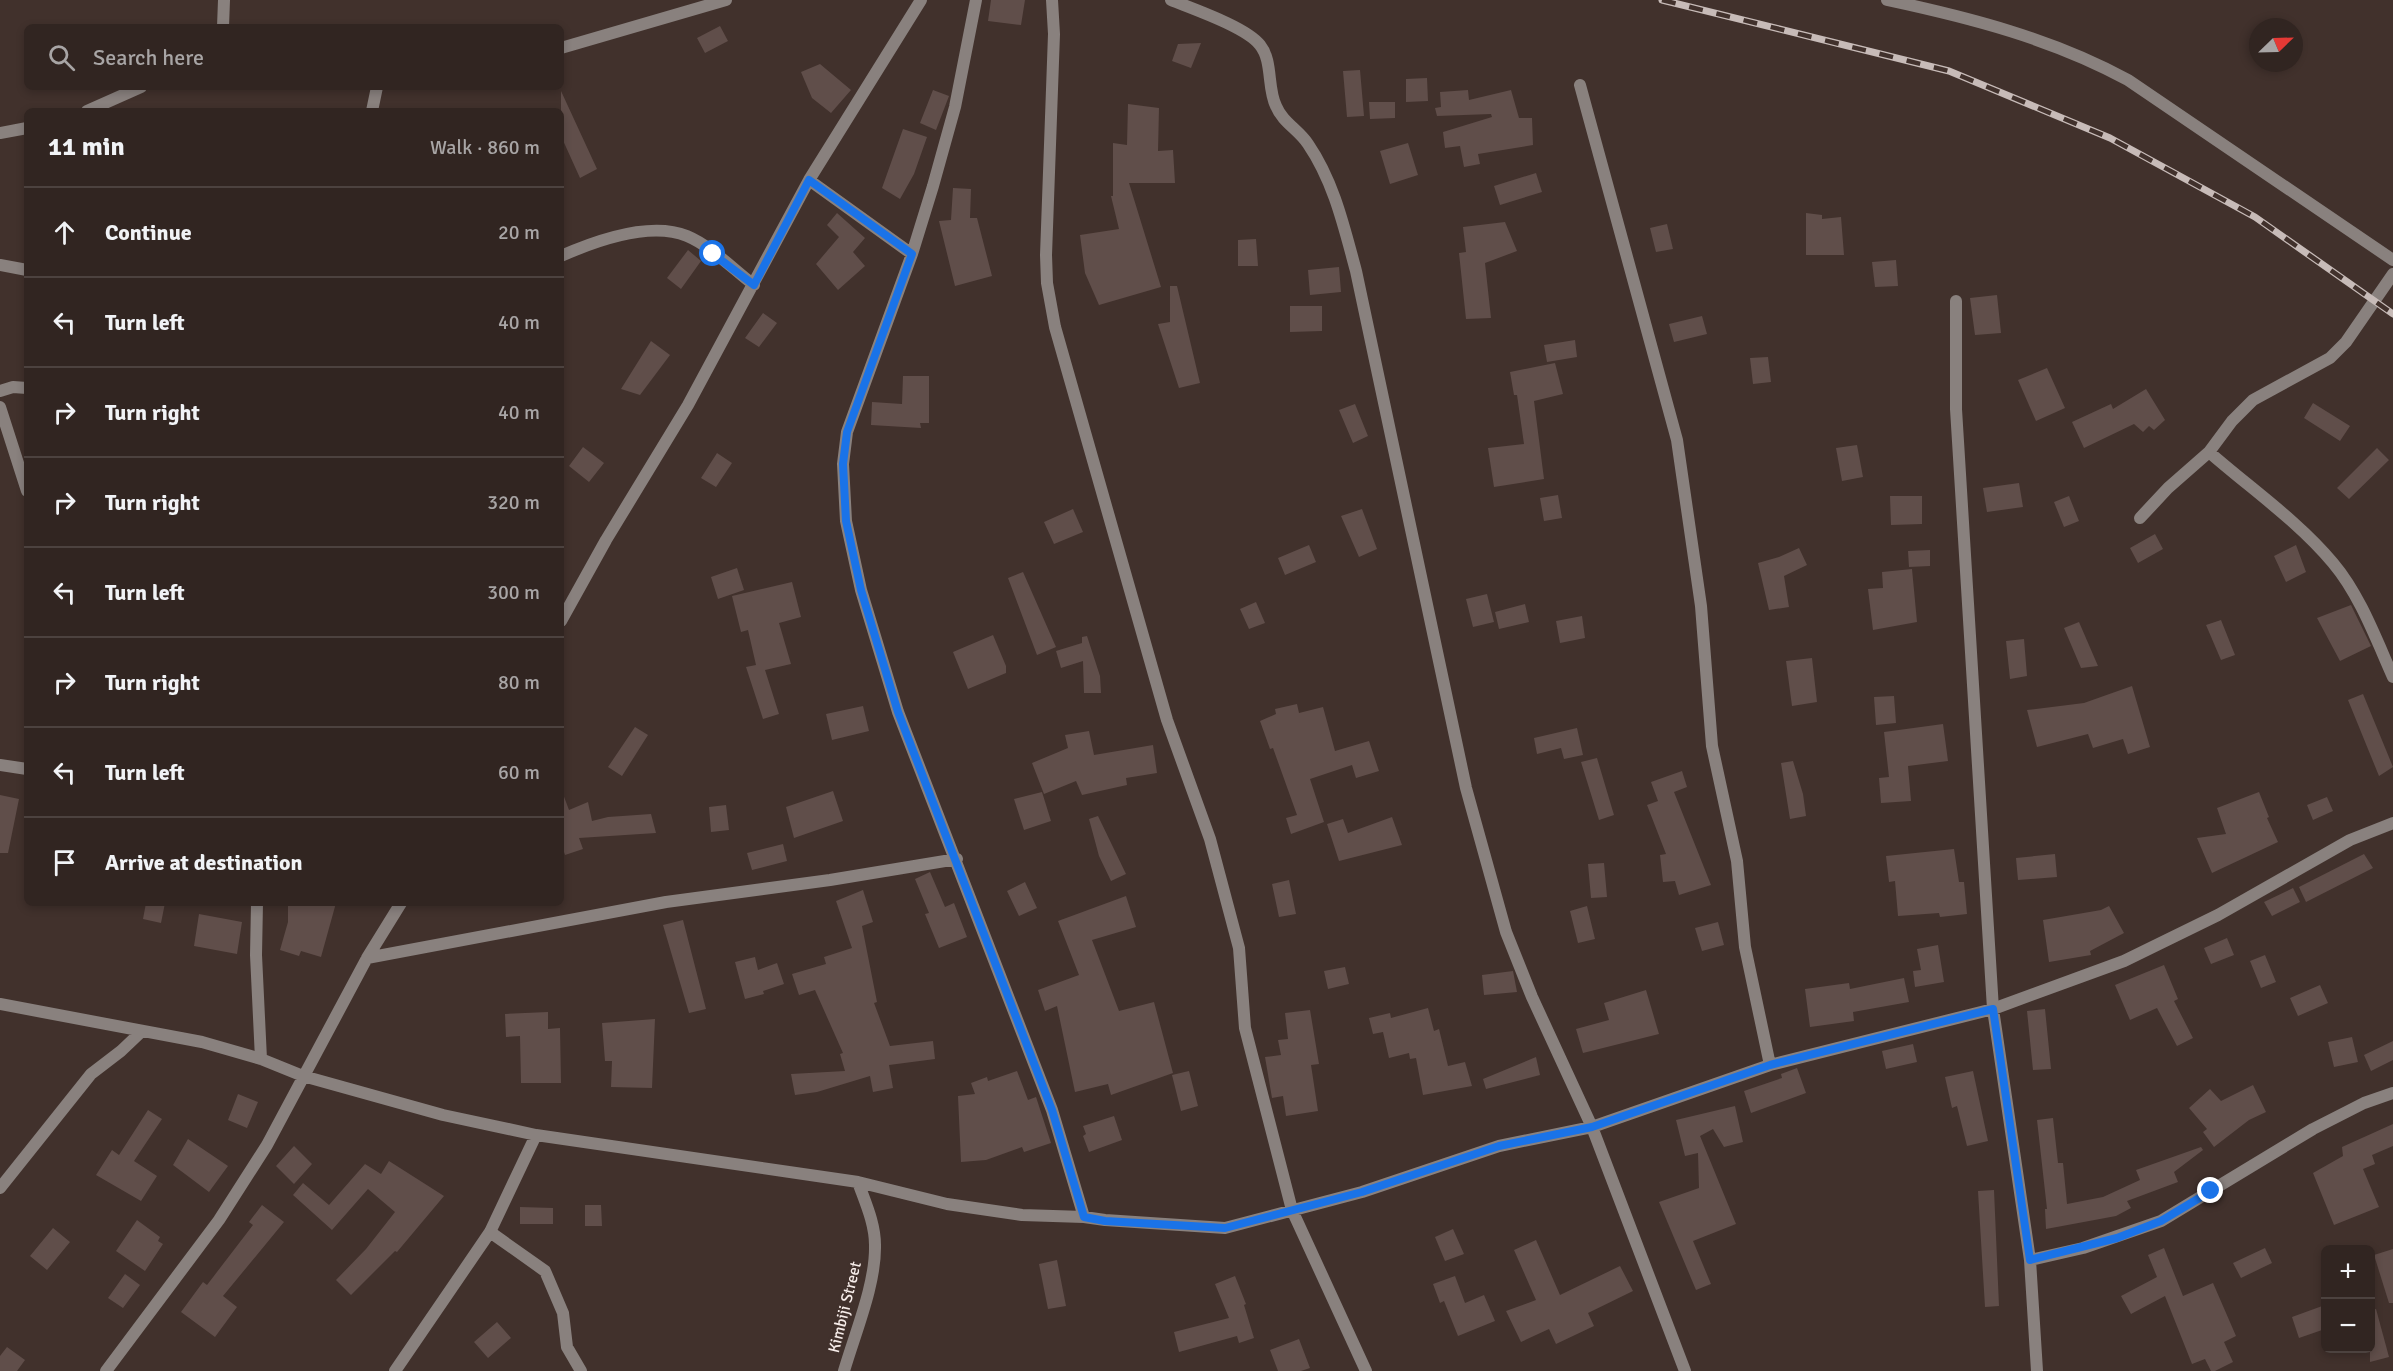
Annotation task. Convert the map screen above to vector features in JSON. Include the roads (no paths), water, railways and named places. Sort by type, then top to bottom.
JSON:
[{"type":"street","points":[[223,24],[224,0]]},
{"type":"street","points":[[564,47],[726,0]]},
{"type":"street","points":[[564,616],[754,285],[809,180],[921,0]]},
{"type":"street","points":[[976,0],[955,107],[912,254],[847,432],[843,464],[846,521],[861,590],[898,712],[923,780],[957,859],[1052,1110],[1084,1217]]},
{"type":"street","points":[[1052,0],[1054,34],[1046,255],[1047,283],[1055,327],[1167,720],[1210,839],[1239,948],[1245,1028],[1292,1210],[1366,1371]]},
{"type":"street","points":[[1172,0],[1218,20],[1260,45],[1267,60],[1272,99],[1280,115],[1309,145],[1337,198],[1356,271],[1466,788],[1506,932],[1532,997],[1592,1127],[1685,1371]]},
{"type":"street","points":[[1887,0],[1923,4],[2039,39],[2086,57],[2128,80],[2393,260]]},
{"type":"street","points":[[1580,85],[1677,440],[1701,606],[1712,746],[1737,861],[1744,947],[1770,1065]]},
{"type":"street","points":[[106,107],[136,90]]},
{"type":"street","points":[[373,108],[376,90]]},
{"type":"street","points":[[0,134],[24,129]]},
{"type":"street","points":[[809,180],[912,254]]},
{"type":"street","points":[[564,255],[593,242],[621,235],[675,233],[698,242],[754,285]]},
{"type":"street","points":[[0,264],[24,269]]},
{"type":"street","points":[[2140,518],[2168,488],[2209,452],[2232,421],[2253,400],[2330,358],[2346,342],[2393,274]]},
{"type":"street","points":[[1956,301],[1956,409],[1993,1009],[2030,1260],[2037,1371]]},
{"type":"street","points":[[0,391],[13,387],[24,388]]},
{"type":"street","points":[[0,407],[24,482]]},
{"type":"street","points":[[2209,452],[2312,540],[2335,565],[2371,627],[2393,677]]},
{"type":"street","points":[[0,765],[24,769]]},
{"type":"street","points":[[0,1004],[202,1042],[261,1059],[303,1076],[443,1115],[536,1135],[858,1182],[947,1204],[1022,1215],[1084,1217],[1105,1221],[1225,1228],[1362,1192],[1499,1146],[1592,1127],[1770,1065],[1993,1009],[2124,962],[2218,915],[2350,840],[2393,823]]},
{"type":"street","points":[[367,958],[666,902],[830,880],[957,859]]},
{"type":"street","points":[[257,906],[256,955],[261,1059]]},
{"type":"street","points":[[106,1371],[219,1220],[267,1145],[367,958],[399,906]]},
{"type":"street","points":[[0,1188],[90,1074],[121,1051],[141,1032]]},
{"type":"street","points":[[2030,1260],[2083,1248],[2161,1221],[2313,1129],[2364,1103],[2393,1093]]},
{"type":"street","points":[[395,1371],[490,1232],[536,1135]]},
{"type":"street","name":"Kimbiji Street","points":[[844,1371],[870,1281],[875,1245],[870,1216],[858,1182]]},
{"type":"street","points":[[490,1232],[545,1271],[562,1312],[567,1347],[581,1371]]},
{"type":"railway","points":[[1662,0],[1949,71],[2110,138],[2255,217],[2393,314]]}]
